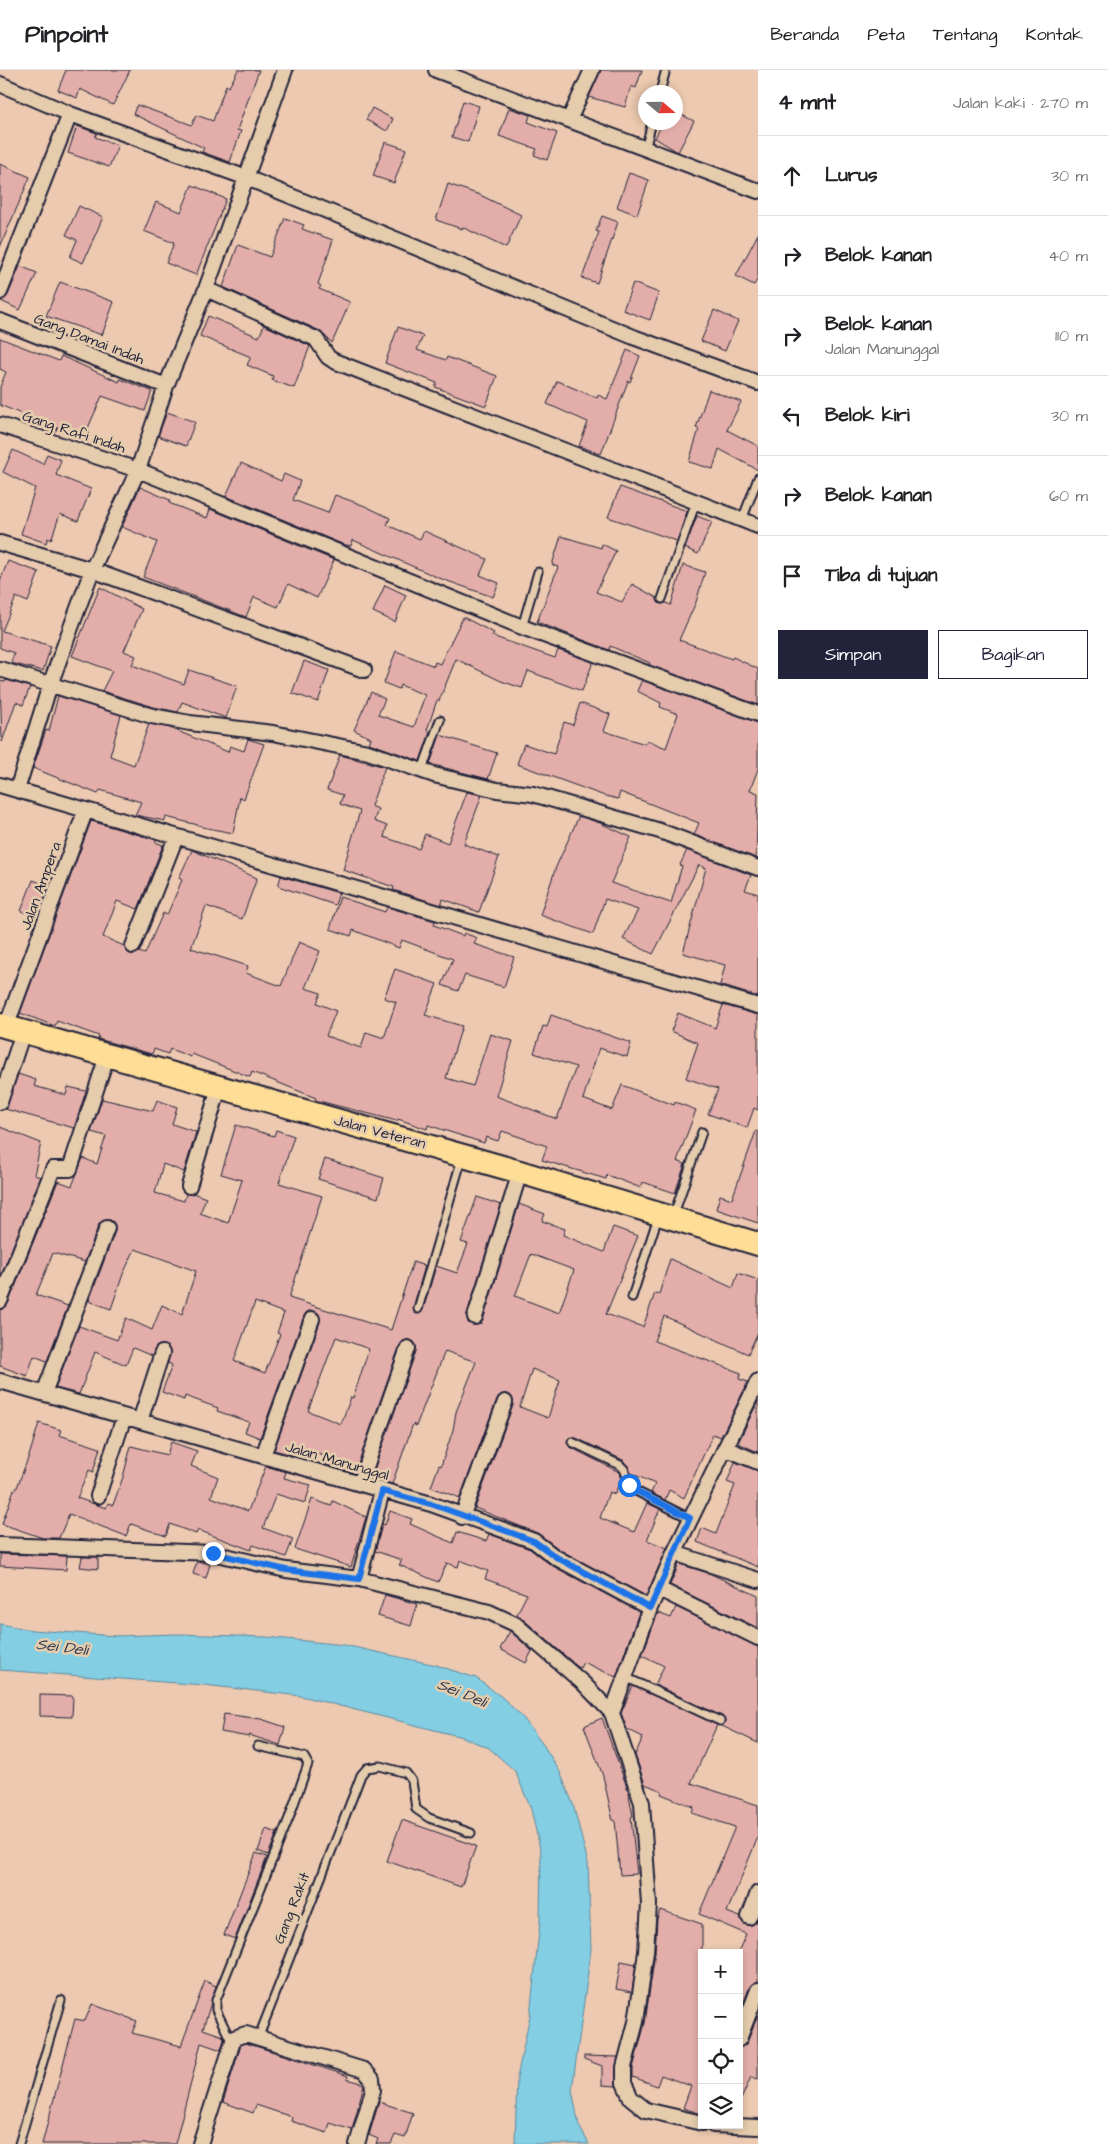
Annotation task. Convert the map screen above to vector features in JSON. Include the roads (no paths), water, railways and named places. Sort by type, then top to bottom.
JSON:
[{"type":"main road","name":"Jalan Veteran","points":[[10,1028],[462,1155],[758,1244]]},
{"type":"street","points":[[17,790],[50,685],[92,570],[138,470],[166,386],[206,289],[285,70]]},
{"type":"street","points":[[436,70],[645,150],[758,190]]},
{"type":"street","points":[[569,120],[592,70]]},
{"type":"street","points":[[0,84],[70,114],[247,178],[636,338],[758,383]]},
{"type":"street","points":[[0,292],[70,114]]},
{"type":"street","points":[[206,289],[316,339],[328,357],[334,360],[758,526]]},
{"type":"street","name":"Gang Damai Indah","points":[[0,321],[166,386]]},
{"type":"street","name":"Gang Rafi Indah","points":[[0,425],[138,470],[522,627],[758,714]]},
{"type":"street","points":[[0,542],[92,570],[364,670]]},
{"type":"street","points":[[0,669],[152,716],[190,723],[273,733],[329,746],[368,752],[422,770],[497,790],[533,794],[660,831],[758,868]]},
{"type":"street","points":[[0,785],[85,812],[758,1006]]},
{"type":"street","name":"Jalan Ampera","points":[[0,1102],[10,1028],[85,812]]},
{"type":"street","points":[[133,946],[176,838]]},
{"type":"street","points":[[0,1301],[53,1169],[70,1169],[107,1056]]},
{"type":"street","points":[[189,1186],[219,1088]]},
{"type":"street","points":[[474,1317],[520,1172]]},
{"type":"street","points":[[44,1393],[106,1228]]},
{"type":"street","points":[[263,1456],[312,1319]]},
{"type":"street","points":[[360,1484],[408,1348]]},
{"type":"street","points":[[140,1421],[162,1353]]},
{"type":"street","points":[[612,1713],[650,1608],[674,1553],[758,1381]]},
{"type":"street","name":"Jalan Manunggal","points":[[0,1382],[431,1504],[462,1517],[505,1529],[534,1541],[556,1557],[650,1608]]},
{"type":"street","points":[[462,1517],[505,1402]]},
{"type":"street","points":[[98,1496],[124,1417]]},
{"type":"street","points":[[725,1448],[758,1462]]},
{"type":"street","points":[[359,1579],[382,1491]]},
{"type":"street","points":[[0,1545],[213,1553],[286,1570],[359,1579],[489,1612],[515,1624],[584,1684],[612,1713],[642,1803],[649,1904],[644,1969],[636,2022],[624,2067],[624,2083],[631,2098],[646,2110],[698,2122]]},
{"type":"street","points":[[674,1553],[758,1580]]},
{"type":"street","points":[[659,1589],[758,1638]]},
{"type":"street","points":[[749,1917],[758,1893]]},
{"type":"street","points":[[743,2028],[758,1990]]},
{"type":"street","points":[[200,2144],[234,2038],[246,2034],[259,2036],[364,2070],[372,2079],[373,2090],[357,2144]]},
{"type":"street","points":[[743,2126],[758,2127]]},
{"type":"lane","points":[[662,85],[665,72]]},
{"type":"lane","points":[[645,150],[650,130]]},
{"type":"lane","points":[[742,520],[758,478]]},
{"type":"lane","points":[[662,599],[696,502]]},
{"type":"lane","points":[[522,627],[538,572]]},
{"type":"lane","points":[[422,770],[440,720]]},
{"type":"lane","points":[[632,1297],[702,1132]]},
{"type":"lane","points":[[418,1309],[462,1155]]},
{"type":"lane","points":[[572,1442],[620,1465],[632,1489],[690,1518]]},
{"type":"lane","points":[[625,1677],[720,1721]]},
{"type":"lane","points":[[232,2043],[216,2010],[216,2000],[289,1818],[308,1764],[304,1757],[258,1746]]},
{"type":"lane","name":"Gang Rakit","points":[[259,2036],[361,1775],[371,1766],[406,1773],[412,1781],[416,1809],[429,1818],[471,1833]]},
{"type":"lane","points":[[19,2144],[60,2000]]},
{"type":"water","name":"Sei Deli","points":[[0,1624],[32,1630],[117,1636],[176,1634],[266,1637],[344,1645],[436,1665],[476,1678],[503,1698],[524,1719],[560,1772],[573,1804],[588,1863],[591,1950],[572,2090],[579,2126],[589,2144],[516,2144],[515,2142],[517,2078],[530,2015],[540,1922],[541,1853],[531,1809],[515,1771],[489,1748],[462,1737],[301,1696],[204,1685],[0,1670]]}]
